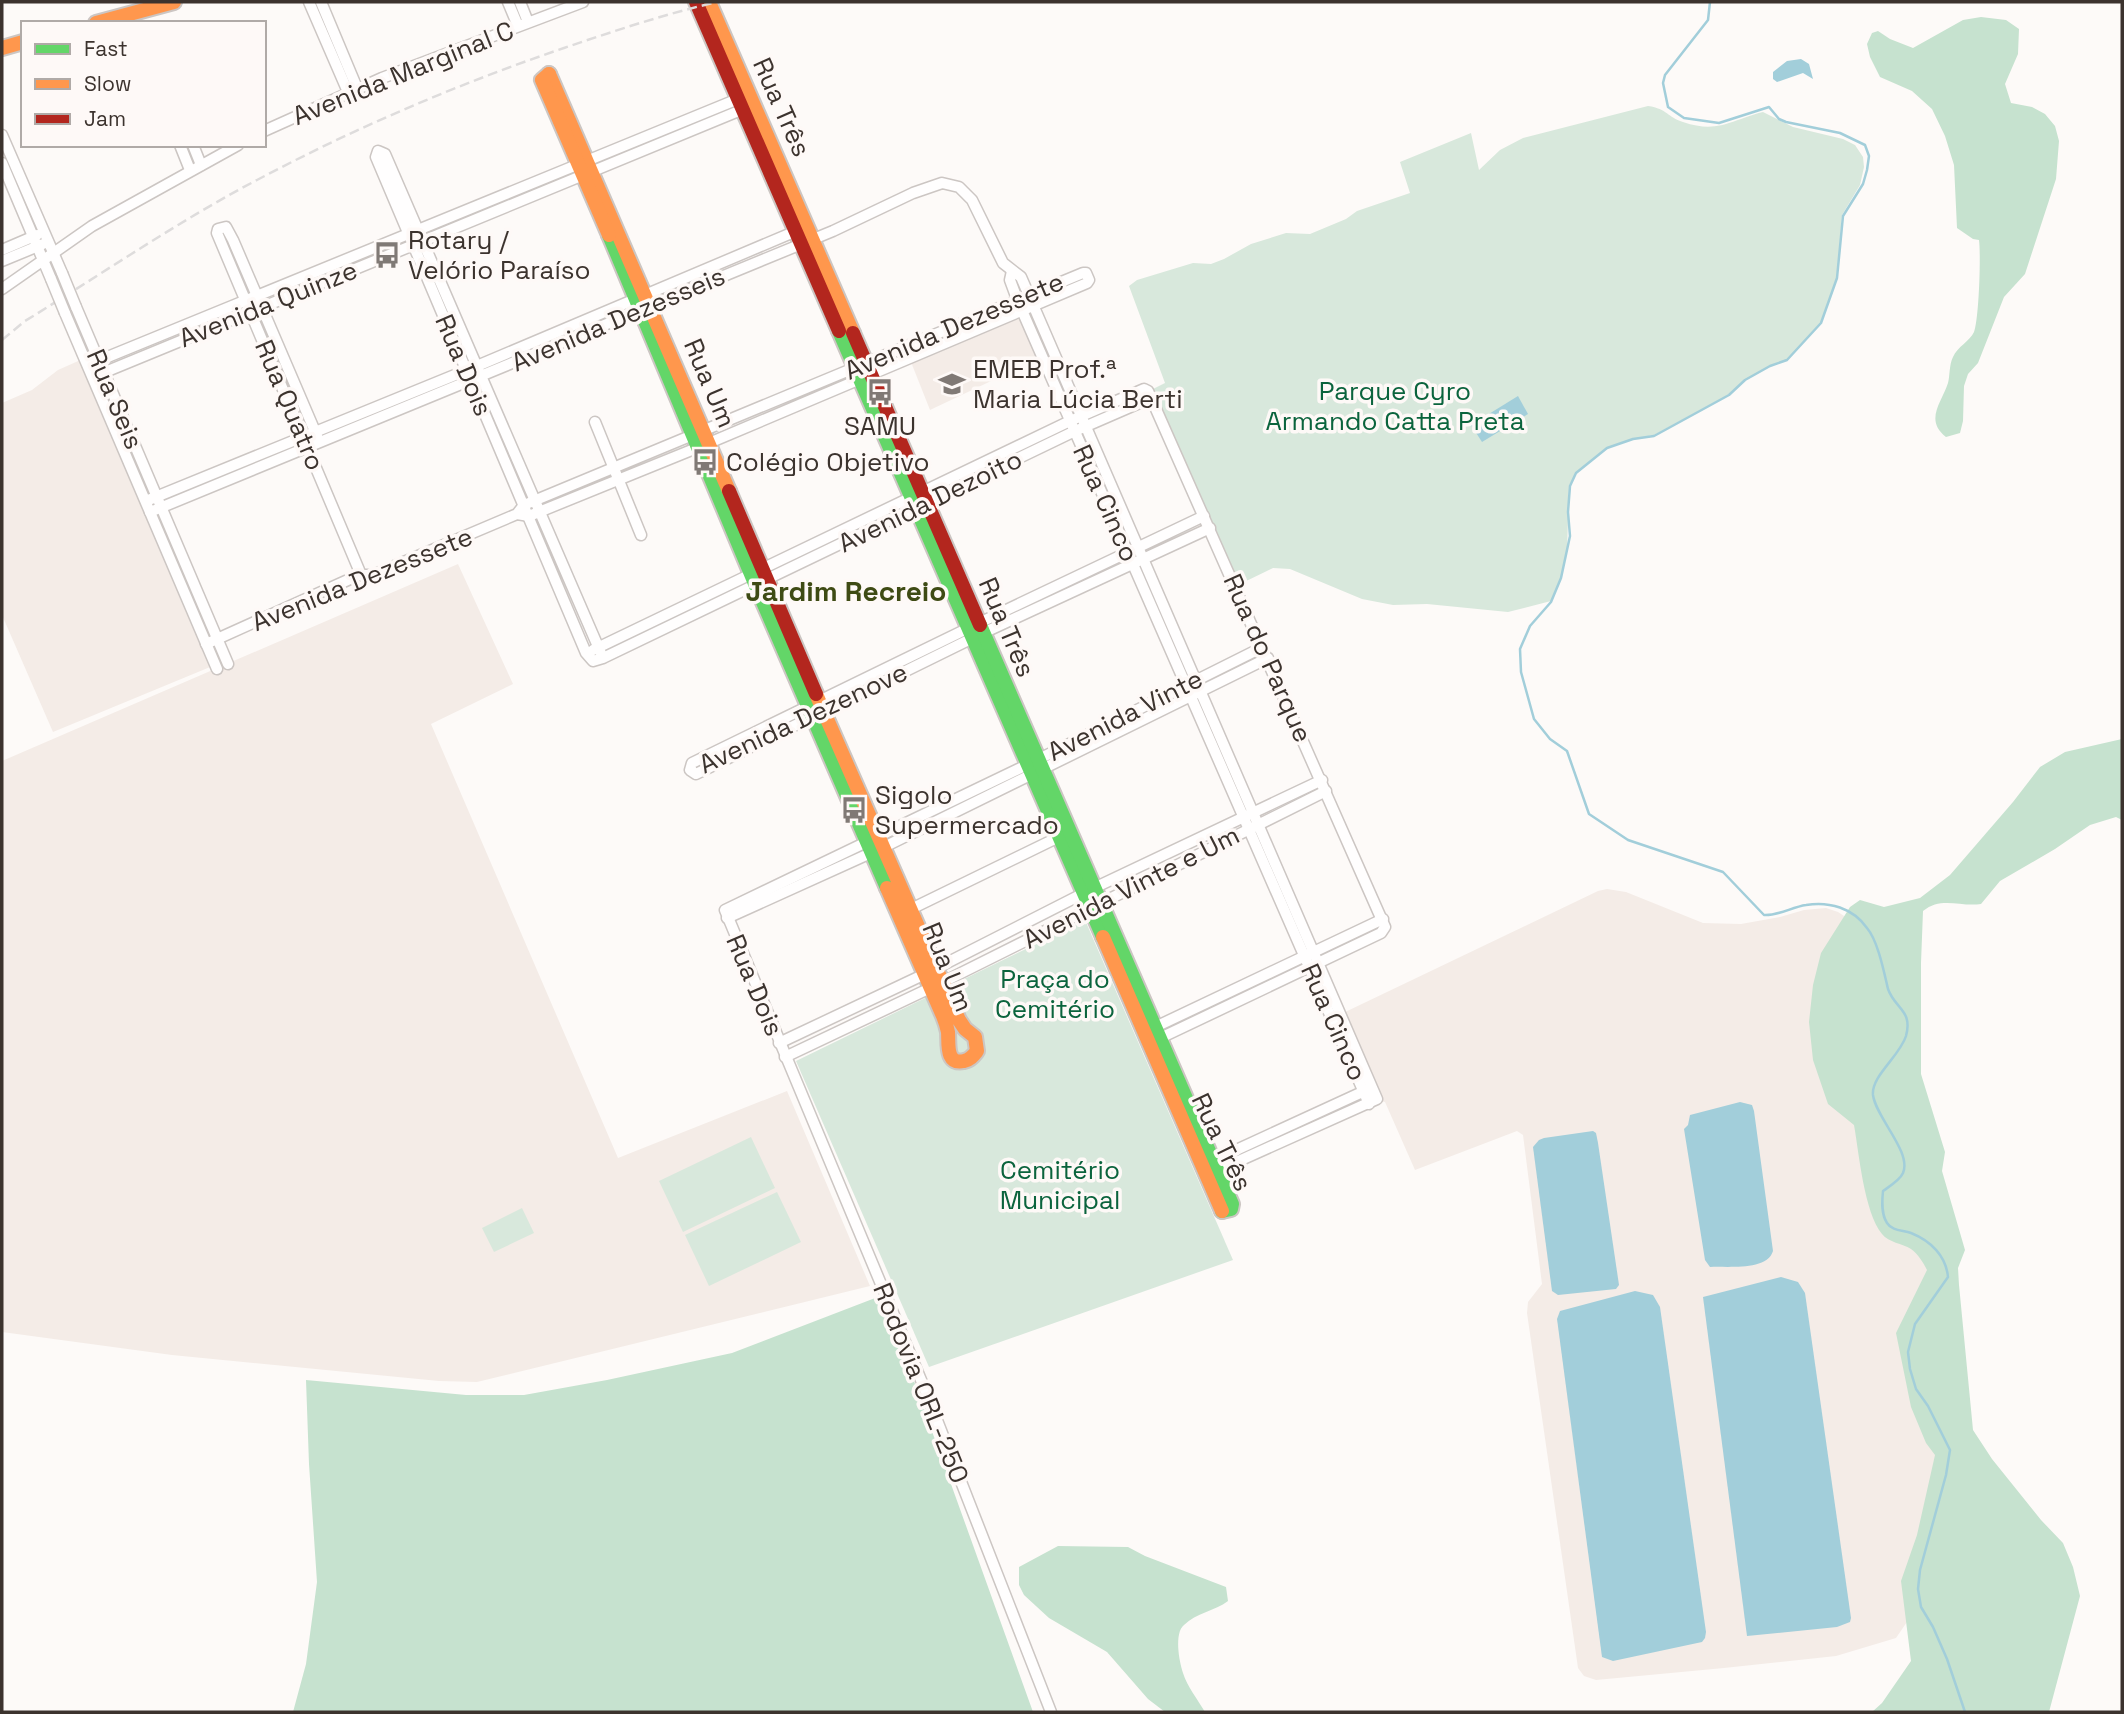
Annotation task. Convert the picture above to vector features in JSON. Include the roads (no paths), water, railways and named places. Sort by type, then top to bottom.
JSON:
[{"type":"street","points":[[111,21],[133,18],[174,2]]},
{"type":"street","points":[[309,2],[353,90]]},
{"type":"street","points":[[321,2],[353,90]]},
{"type":"street","points":[[508,2],[523,24]]},
{"type":"street","points":[[520,2],[523,24]]},
{"type":"street","name":"Avenida Marginal C","points":[[266,130],[353,90],[583,2]]},
{"type":"street","name":"Rua Três","points":[[696,2],[747,102]]},
{"type":"street","name":"Rua Três","points":[[709,2],[747,102],[1209,1168]]},
{"type":"street","points":[[2,48],[21,43]]},
{"type":"street","name":"Rua Um","points":[[585,168],[551,75],[545,75],[542,80],[585,168],[933,978],[959,1020],[977,1041],[977,1051],[968,1060],[960,1062],[950,1054],[947,1047],[948,1034],[933,978],[911,909],[876,844]]},
{"type":"street","name":"Avenida Quinze","points":[[93,377],[248,306],[257,297],[416,237],[747,102]]},
{"type":"street","name":"Rua Seis","points":[[2,135],[161,508],[209,637],[217,669]]},
{"type":"street","points":[[181,147],[190,170]]},
{"type":"street","points":[[193,147],[201,165]]},
{"type":"street","points":[[2,289],[92,226],[234,147]]},
{"type":"street","name":"Rua Dois","points":[[416,237],[376,157],[378,151],[385,154],[416,237],[474,373],[540,511],[599,655]]},
{"type":"street","name":"Rua Seis","points":[[2,163],[150,512],[209,637],[228,664]]},
{"type":"street","name":"Avenida Dezesseis","points":[[150,512],[320,443],[474,373],[805,234],[875,213],[913,193],[942,183],[959,187],[972,200],[1003,263],[1012,271]]},
{"type":"street","points":[[226,227],[233,240],[222,244],[218,229],[226,227]]},
{"type":"street","points":[[2,261],[46,237]]},
{"type":"street","name":"Avenida Quinze","points":[[88,365],[248,306],[262,307],[416,237]]},
{"type":"street","name":"Rua Quatro","points":[[233,240],[320,443]]},
{"type":"street","points":[[2,250],[35,242]]},
{"type":"street","name":"Rua Quatro","points":[[222,244],[359,575]]},
{"type":"street","name":"Rua Cinco","points":[[1079,421],[1021,277],[1012,271],[1010,280],[1017,299],[1079,421],[1202,691],[1373,1102],[1209,1168]]},
{"type":"street","name":"Avenida Dezessete","points":[[529,516],[618,479],[1028,294],[1083,272],[1088,276],[1087,283],[1033,306],[863,370]]},
{"type":"street","name":"Avenida Dezesseis","points":[[146,501],[315,431],[474,373]]},
{"type":"street","name":"Rua Dois","points":[[474,373],[521,509],[529,516],[586,653]]},
{"type":"street","name":"Avenida Dezoito","points":[[586,653],[599,655],[759,578],[882,525],[920,501],[1079,421],[1150,394]]},
{"type":"street","name":"Rua do Parque","points":[[1150,394],[1384,923],[1381,933],[1312,959]]},
{"type":"street","name":"Avenida Dezoito","points":[[975,473],[1075,431],[1079,421]]},
{"type":"street","points":[[594,422],[641,535]]},
{"type":"street","name":"Rua Cinco","points":[[1075,431],[1185,684],[1253,818]]},
{"type":"street","name":"Avenida Dezessete","points":[[209,637],[359,575],[373,575],[521,509],[535,500],[614,468],[702,439]]},
{"type":"street","name":"Avenida Dezoito","points":[[759,578],[877,515],[920,501]]},
{"type":"street","points":[[877,515],[882,525]]},
{"type":"street","name":"Avenida Dezenove","points":[[817,708],[696,774],[690,770],[692,763],[817,708],[975,631],[1077,576],[1205,516]]},
{"type":"street","name":"Avenida Dezenove","points":[[975,631],[1082,587],[1210,528]]},
{"type":"street","points":[[1077,576],[1082,587]]},
{"type":"street","name":"Avenida Vinte","points":[[1035,767],[1185,684],[1263,647]]},
{"type":"street","name":"Avenida Vinte","points":[[726,915],[727,908],[876,844],[1035,767],[1191,697],[1268,658]]},
{"type":"street","name":"Avenida Vinte e Um","points":[[779,1043],[1095,906],[1249,828],[1253,818],[1322,780]]},
{"type":"street","name":"Avenida Vinte e Um","points":[[785,1057],[1088,891],[1253,818],[1326,791]]},
{"type":"street","name":"Rua Cinco","points":[[1249,828],[1312,959]]},
{"type":"street","points":[[911,909],[1064,835]]},
{"type":"street","name":"Rua Dois","points":[[726,915],[785,1057]]},
{"type":"street","points":[[1151,1036],[1312,959]]},
{"type":"street","name":"Rodovia ORL-250","points":[[785,1057],[926,1392],[1051,1712]]},
{"type":"street","points":[[1209,1168],[1368,1089]]},
{"type":"water","points":[[1801,59],[1809,64],[1813,79],[1803,73],[1777,82],[1773,79],[1773,72],[1787,61]]},
{"type":"water","points":[[1518,396],[1528,414],[1482,442],[1471,425]]},
{"type":"water","points":[[1740,1102],[1752,1105],[1754,1111],[1773,1251],[1763,1262],[1755,1265],[1710,1267],[1705,1260],[1684,1129],[1688,1125],[1690,1115]]},
{"type":"water","points":[[1593,1131],[1598,1143],[1619,1285],[1616,1289],[1558,1295],[1552,1291],[1533,1147],[1544,1138]]},
{"type":"water","points":[[1781,1277],[1798,1282],[1805,1293],[1851,1618],[1850,1622],[1837,1627],[1747,1636],[1703,1297]]},
{"type":"water","points":[[1635,1291],[1653,1295],[1660,1307],[1706,1632],[1702,1642],[1613,1661],[1602,1657],[1557,1319],[1560,1311]]},
{"type":"waterway","points":[[1710,2],[1708,20],[1665,75],[1663,83],[1668,107],[1684,118],[1719,123],[1769,107],[1779,119],[1786,122],[1840,133],[1865,145],[1869,156],[1867,170],[1863,184],[1843,216],[1837,278],[1821,323],[1787,360],[1745,380],[1729,395],[1654,436],[1633,439],[1607,448],[1576,473],[1570,486],[1570,536],[1561,578],[1551,602],[1530,626],[1520,649],[1521,672],[1534,719],[1550,739],[1567,751],[1589,814],[1628,840],[1723,872],[1764,915],[1806,905],[1832,905],[1855,915],[1874,941],[1888,989],[1905,1015],[1908,1027],[1903,1043],[1876,1081],[1873,1095],[1880,1114],[1903,1155],[1904,1165],[1900,1178],[1883,1191],[1884,1216],[1892,1228],[1911,1233],[1931,1245],[1941,1256],[1948,1277],[1915,1324],[1908,1352],[1916,1389],[1928,1406],[1950,1450],[1946,1475],[1920,1570],[1918,1589],[1921,1607],[1947,1659],[1965,1712]]},
{"type":"railway","points":[[2,340],[25,321],[198,213],[331,142],[407,108],[524,62],[640,23],[717,2]]},
{"type":"place","name":"Rotary / Velório Paraíso","points":[[387,255]]},
{"type":"place","name":"EMEB Prof.ª Maria Lúcia Berti","points":[[952,384]]},
{"type":"place","name":"SAMU","points":[[880,392]]},
{"type":"place","name":"Colégio Objetivo","points":[[705,462]]},
{"type":"place","name":"Sigolo Supermercado","points":[[854,810]]},
{"type":"district","name":"Jardim Recreio","points":[[846,591]]},
{"type":"park label","name":"Parque Cyro Armando Catta Preta","points":[[1395,406]]},
{"type":"park label","name":"Praça do Cemitério","points":[[1055,994]]},
{"type":"park label","name":"Cemitério Municipal","points":[[1060,1185]]}]
